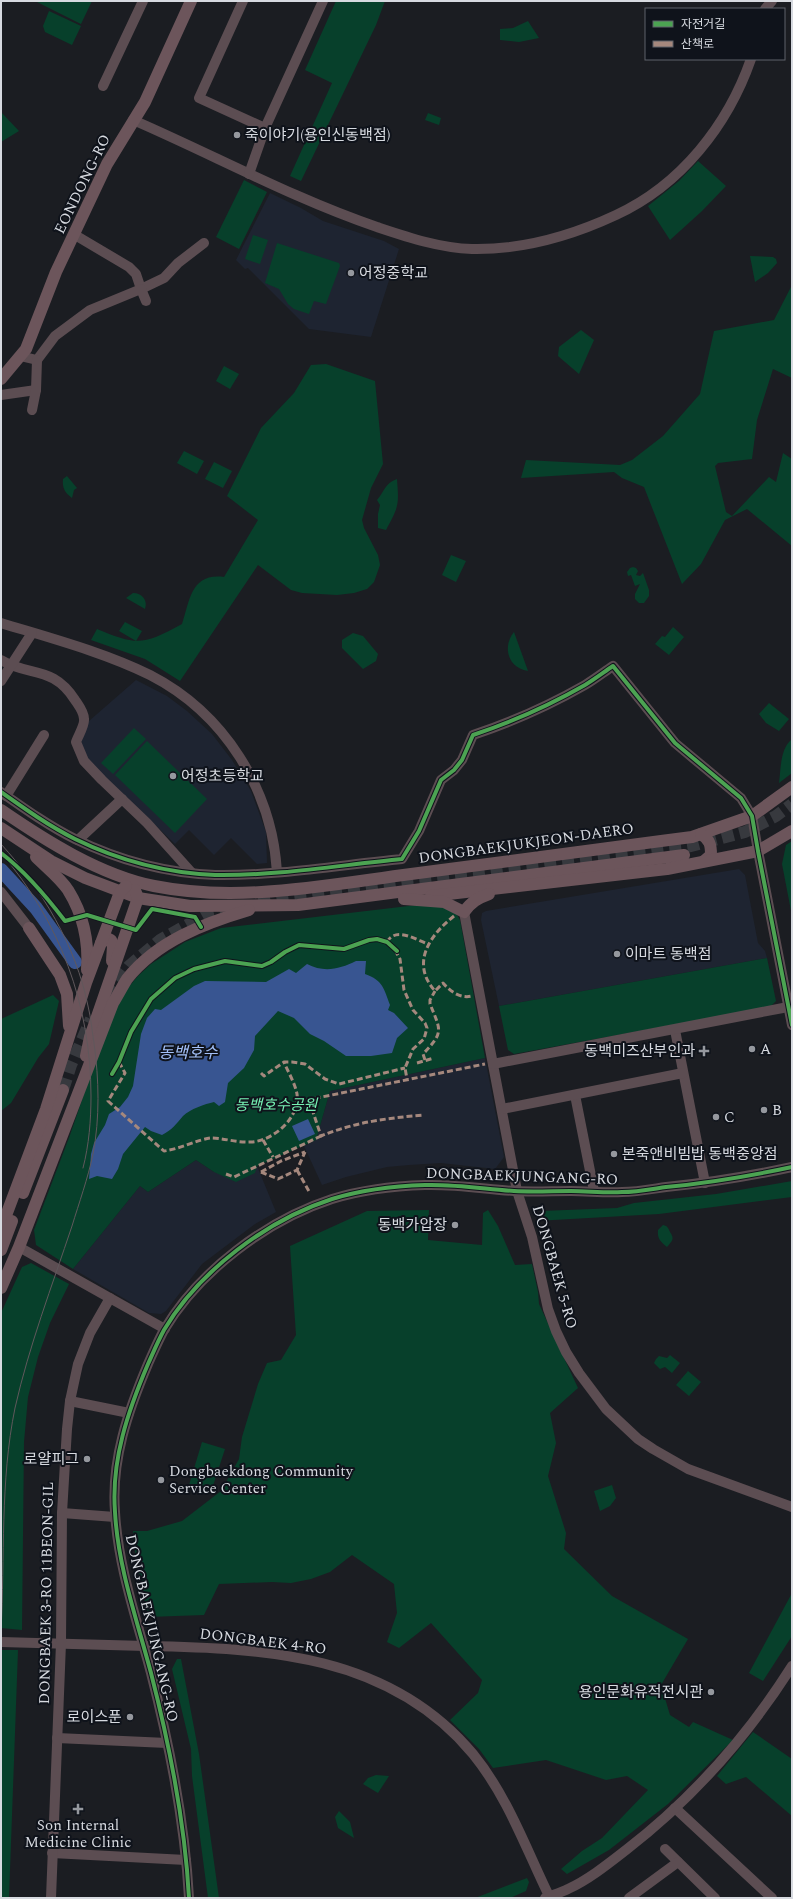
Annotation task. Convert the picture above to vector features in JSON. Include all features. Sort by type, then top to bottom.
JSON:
[{"type":"main road","name":"EONDONG-RO","points":[[1,379],[26,349],[56,272],[107,164],[145,102],[190,1]]},
{"type":"main road","name":"DONGBAEKJUKJEON-DAERO","points":[[1,810],[60,848],[133,880],[155,886],[220,894],[302,888],[701,834],[752,816],[792,787]]},
{"type":"main road","points":[[1,828],[21,842],[67,890],[81,916],[86,935],[88,958],[86,983]]},
{"type":"main road","name":"DONGBAEKJUKJEON-DAERO","points":[[21,842],[51,861],[85,878],[138,898],[190,906],[262,906],[404,899],[667,869],[758,851],[792,831]]},
{"type":"main road","points":[[701,834],[709,839],[711,846],[711,855],[704,861]]},
{"type":"main road","name":"DONGBAEKJUKJEON-DAERO","points":[[298,905],[684,855]]},
{"type":"main road","points":[[1,1229],[46,1109],[86,983],[120,892],[133,880],[138,898],[90,1037],[78,1093]]},
{"type":"main road","points":[[404,899],[444,902],[464,912],[470,904],[479,897],[506,888]]},
{"type":"main road","points":[[1,1288],[19,1248],[113,1003],[128,979],[147,960],[170,942],[191,931],[231,915],[262,906]]},
{"type":"main road","points":[[29,928],[63,981],[67,994],[70,1032]]},
{"type":"main road","points":[[101,943],[107,938],[111,940],[113,946],[112,975]]},
{"type":"main road","points":[[1,1250],[63,1090]]},
{"type":"street","points":[[103,86],[143,1]]},
{"type":"street","points":[[243,1],[199,98],[265,128]]},
{"type":"street","points":[[250,174],[265,128],[323,1]]},
{"type":"street","points":[[764,8],[772,1]]},
{"type":"street","points":[[133,120],[250,174],[349,217],[408,237],[442,245],[488,248],[532,243],[557,238],[586,229],[630,208],[654,192],[680,171],[716,128],[735,97],[751,60]]},
{"type":"street","points":[[74,235],[130,267],[136,274],[146,301]]},
{"type":"street","points":[[32,410],[36,390],[37,360],[55,336],[90,310],[164,278],[178,262],[204,242]]},
{"type":"street","points":[[20,356],[37,360]]},
{"type":"street","points":[[1,395],[36,390]]},
{"type":"street","points":[[1,623],[138,669],[176,691],[208,717],[234,748],[256,785],[266,809],[273,834],[277,872]]},
{"type":"street","points":[[1,681],[32,633]]},
{"type":"street","points":[[1,660],[11,666],[43,673],[54,678],[69,691],[81,708],[85,721],[76,742],[84,761],[147,823],[192,873]]},
{"type":"street","points":[[44,735],[4,794],[57,829],[78,840],[137,863],[192,873],[215,874],[310,870],[402,859],[419,831],[441,780],[454,770],[462,760],[473,735],[508,723],[550,703],[585,685],[613,666],[675,743],[741,798],[752,816],[792,1025]]},
{"type":"street","points":[[78,840],[122,799]]},
{"type":"street","points":[[1,892],[29,928]]},
{"type":"street","name":"DONGBAEK 5-RO","points":[[464,912],[517,1191],[532,1237],[540,1276],[556,1331],[579,1373],[606,1409],[638,1439],[670,1460],[707,1476],[749,1490],[792,1508]]},
{"type":"street","points":[[493,1064],[788,1007]]},
{"type":"street","points":[[674,1030],[705,1183]]},
{"type":"street","points":[[502,1109],[683,1073]]},
{"type":"street","points":[[575,1095],[594,1192]]},
{"type":"street","name":"DONGBAEKJUNGANG-RO","points":[[189,1898],[180,1808],[167,1743],[124,1572],[115,1517],[115,1478],[119,1453],[129,1413],[145,1371],[165,1329],[202,1282],[234,1253],[279,1223],[322,1203],[369,1190],[411,1186],[453,1185],[517,1191],[623,1192],[705,1183],[792,1168]]},
{"type":"street","points":[[19,1248],[165,1329]]},
{"type":"street","name":"DONGBAEK 3-RO 11BEON-GIL","points":[[51,1898],[61,1643],[62,1513],[70,1401],[75,1375],[83,1349],[110,1298]]},
{"type":"street","points":[[70,1401],[129,1413]]},
{"type":"street","points":[[62,1513],[115,1517]]},
{"type":"street","name":"DONGBAEK 4-RO","points":[[1,1642],[212,1647],[302,1658],[354,1671],[400,1693],[444,1725],[472,1753],[484,1768],[510,1812],[548,1897]]},
{"type":"street","points":[[548,1897],[568,1889],[615,1859],[652,1830],[703,1782],[737,1743],[771,1699],[792,1666]]},
{"type":"street","points":[[57,1738],[167,1743]]},
{"type":"street","points":[[675,1808],[772,1898]]},
{"type":"street","points":[[665,1849],[710,1897]]},
{"type":"street","points":[[52,1852],[186,1860]]},
{"type":"street","points":[[629,1898],[678,1862]]},
{"type":"shaded area","points":[[270,193],[301,208],[323,221],[384,241],[399,249],[371,337],[309,329],[248,268],[245,269],[236,260]]},
{"type":"shaded area","name":"어정초등학교","points":[[136,680],[167,696],[187,711],[212,734],[232,760],[251,791],[266,832],[267,863],[257,864],[231,838],[214,855],[189,830],[175,844],[87,760],[80,745],[89,721]]},
{"type":"shaded area","points":[[739,869],[745,875],[758,943],[765,951],[767,958],[499,1006],[481,920],[482,913],[486,911]]},
{"type":"shaded area","points":[[485,1058],[504,1157],[495,1169],[441,1163],[387,1167],[346,1177],[322,1185],[304,1146],[316,1140],[330,1091]]},
{"type":"shaded area","points":[[196,1160],[214,1172],[257,1166],[276,1212],[255,1224],[202,1264],[166,1311],[161,1314],[149,1313],[73,1269],[140,1186],[148,1192]]},
{"type":"green space","points":[[35,1],[92,1],[81,24]]},
{"type":"green space","points":[[336,1],[385,1],[376,25],[301,181],[290,176],[332,83],[305,70]]},
{"type":"green space","points":[[49,11],[81,26],[72,45],[45,32],[43,26]]},
{"type":"green space","points":[[528,21],[539,38],[519,42],[500,40],[500,29],[513,28]]},
{"type":"green space","points":[[1,112],[19,131],[1,142]]},
{"type":"green space","points":[[428,113],[441,118],[439,125],[425,120]]},
{"type":"green space","points":[[698,161],[726,186],[702,211],[670,240],[648,206],[679,181]]},
{"type":"green space","points":[[244,180],[267,192],[239,249],[216,237]]},
{"type":"green space","points":[[253,235],[268,240],[260,264],[245,259]]},
{"type":"green space","points":[[277,243],[339,263],[340,266],[326,304],[314,301],[309,314],[294,309],[288,304],[279,289],[265,283]]},
{"type":"green space","points":[[750,256],[773,257],[776,259],[777,263],[768,273],[755,282]]},
{"type":"green space","points":[[792,285],[792,378],[773,369],[757,420],[752,459],[718,463],[715,466],[726,512],[732,516],[769,477],[776,482],[783,453],[792,459],[792,546],[747,509],[725,520],[701,564],[682,584],[644,487],[622,478],[614,472],[521,478],[526,460],[620,465],[632,460],[663,436],[700,394],[714,331],[774,320]]},
{"type":"green space","points":[[581,330],[594,340],[579,374],[558,356],[559,347]]},
{"type":"green space","points":[[326,364],[375,381],[383,464],[371,488],[362,520],[364,528],[378,555],[380,565],[374,582],[367,589],[354,593],[337,595],[302,593],[291,590],[258,565],[180,681],[145,659],[91,640],[97,629],[111,635],[140,641],[169,631],[182,624],[190,598],[198,584],[205,579],[224,577],[258,520],[227,496],[261,428],[294,393],[311,365]]},
{"type":"green space","points":[[224,366],[239,374],[230,389],[216,381]]},
{"type":"green space","points":[[184,451],[204,461],[197,474],[177,463]]},
{"type":"green space","points":[[214,462],[232,471],[223,488],[205,479]]},
{"type":"green space","points":[[67,476],[77,488],[74,490],[72,498],[64,488],[63,479]]},
{"type":"green space","points":[[397,479],[398,500],[396,510],[386,530],[378,528],[378,514],[380,505],[377,500],[387,485]]},
{"type":"green space","points":[[451,555],[466,561],[456,582],[442,575]]},
{"type":"green space","points":[[633,567],[638,571],[636,575],[640,576],[643,573],[649,590],[649,596],[644,603],[639,603],[635,599],[635,594],[640,584],[635,586],[631,575],[628,576],[627,572]]},
{"type":"green space","points":[[133,593],[139,594],[144,598],[146,603],[145,609],[126,598]]},
{"type":"green space","points":[[125,622],[142,631],[136,641],[119,631]]},
{"type":"green space","points":[[673,627],[684,637],[669,655],[655,644],[662,636],[665,637]]},
{"type":"green space","points":[[514,632],[528,671],[516,666],[509,656],[508,644]]},
{"type":"green space","points":[[353,633],[363,636],[378,654],[376,661],[363,669],[342,648],[342,640]]},
{"type":"green space","points":[[769,703],[789,719],[779,731],[766,723],[759,714]]},
{"type":"green space","points":[[134,728],[146,739],[113,774],[101,763]]},
{"type":"green space","points":[[792,739],[792,773],[779,783],[783,753],[788,743]]},
{"type":"green space","points":[[147,741],[207,799],[175,833],[115,775]]},
{"type":"green space","points":[[792,841],[792,916],[782,864],[786,845]]},
{"type":"green space","name":"동백호수공원","points":[[434,903],[455,911],[460,920],[485,1058],[330,1091],[316,1140],[257,1166],[255,1173],[236,1182],[214,1172],[196,1160],[148,1192],[140,1186],[73,1269],[36,1245],[34,1230],[70,1135],[97,1056],[121,996],[138,976],[151,964],[185,942],[221,928]]},
{"type":"green space","points":[[767,958],[776,1001],[770,1007],[514,1054],[508,1050],[499,1006]]},
{"type":"green space","points":[[53,995],[59,1001],[49,1044],[38,1058],[11,1103],[1,1111],[1,1019]]},
{"type":"green space","points":[[792,1181],[792,1197],[659,1214],[536,1221],[541,1211],[617,1208],[634,1203],[716,1194]]},
{"type":"green space","points":[[429,1210],[428,1240],[482,1245],[483,1213],[488,1210],[498,1226],[515,1265],[532,1264],[539,1304],[578,1388],[550,1413],[556,1443],[548,1476],[566,1533],[564,1549],[612,1596],[688,1639],[661,1685],[670,1715],[689,1727],[693,1722],[733,1740],[668,1804],[609,1850],[567,1874],[561,1869],[582,1851],[602,1838],[648,1790],[627,1776],[606,1780],[546,1760],[493,1768],[479,1749],[450,1720],[478,1693],[482,1680],[431,1623],[399,1648],[387,1642],[397,1613],[394,1584],[352,1555],[330,1572],[311,1579],[291,1583],[272,1582],[219,1584],[204,1615],[148,1617],[136,1562],[133,1531],[147,1531],[182,1521],[221,1491],[239,1459],[242,1437],[258,1384],[267,1363],[281,1360],[296,1335],[290,1246],[367,1211]]},
{"type":"green space","points":[[663,1225],[668,1227],[673,1238],[667,1247],[661,1242],[658,1236],[658,1230]]},
{"type":"green space","points":[[31,1263],[69,1284],[50,1323],[38,1357],[28,1397],[24,1442],[22,1630],[1,1628],[1,1313],[22,1267]]},
{"type":"green space","points":[[670,1355],[680,1363],[672,1373],[665,1367],[660,1369],[654,1363],[659,1356],[667,1358]]},
{"type":"green space","points":[[688,1371],[701,1382],[689,1396],[676,1385]]},
{"type":"green space","points":[[202,1442],[225,1449],[211,1492],[189,1485]]},
{"type":"green space","points":[[612,1485],[616,1498],[610,1506],[600,1511],[594,1491]]},
{"type":"green space","points":[[792,1593],[792,1636],[763,1681],[749,1673]]},
{"type":"green space","points":[[1,1650],[18,1650],[9,1898],[1,1898]]},
{"type":"green space","points":[[177,1659],[181,1659],[199,1754],[219,1898],[208,1898],[192,1776],[191,1749],[172,1669]]},
{"type":"green space","points":[[753,1732],[792,1759],[792,1816],[746,1777],[726,1784],[717,1776]]},
{"type":"green space","points":[[376,1775],[389,1776],[378,1793],[363,1784],[368,1778]]},
{"type":"green space","points":[[339,1811],[350,1822],[354,1838],[338,1828],[335,1817]]},
{"type":"green space","points":[[527,1878],[529,1882],[526,1891],[510,1898],[475,1898]]},
{"type":"water","name":"동백호수","points":[[356,961],[366,961],[365,974],[371,976],[379,982],[390,1005],[388,1010],[394,1013],[408,1028],[397,1038],[392,1053],[371,1056],[346,1056],[324,1041],[310,1034],[294,1018],[278,1011],[255,1036],[254,1050],[244,1068],[228,1083],[225,1102],[219,1106],[214,1102],[202,1105],[186,1113],[171,1129],[162,1135],[145,1127],[123,1154],[118,1169],[112,1179],[97,1176],[89,1179],[91,1154],[94,1143],[105,1125],[109,1114],[120,1107],[128,1097],[133,1086],[141,1034],[147,1018],[155,1009],[161,1010],[194,986],[205,981],[266,982],[289,969],[296,973],[307,964],[313,967],[332,969]]},
{"type":"water","points":[[308,1119],[315,1134],[299,1141],[292,1126]]},
{"type":"waterway","points":[[1,870],[36,908],[75,962]]},
{"type":"tunnel","points":[[259,903],[279,898],[691,846],[745,832],[776,816],[792,804]]},
{"type":"tunnel","points":[[106,995],[129,966],[160,940],[205,915],[233,908]]},
{"type":"tunnel","points":[[63,1090],[71,1065],[91,1019]]},
{"type":"tram line","points":[[1,844],[16,861],[43,899],[66,940],[75,962],[90,1015],[98,1084],[97,1127],[89,1172],[34,1339],[15,1408],[10,1436],[5,1491],[1,1631]]},
{"type":"tram line","points":[[1,853],[22,879],[40,907],[68,966],[78,997],[90,1063],[91,1096],[91,1114],[87,1150],[83,1168]]},
{"type":"marked path","points":[[454,916],[437,932],[431,941],[426,950],[424,970],[428,981],[435,991],[443,983],[456,994],[468,997],[472,996]]},
{"type":"marked path","points":[[387,942],[391,937],[401,935],[412,937],[428,944]]},
{"type":"marked path","points":[[395,950],[400,959],[404,990],[413,1010],[425,1023],[427,1028],[424,1039],[413,1049],[405,1068],[407,1079]]},
{"type":"marked path","points":[[425,1060],[423,1054],[434,1041],[438,1031],[438,1026],[430,1004],[430,1000],[435,991]]},
{"type":"marked path","points":[[417,1063],[434,1058]]},
{"type":"marked path","points":[[119,1062],[125,1073],[108,1101],[164,1151],[211,1138],[251,1142],[259,1141],[276,1133],[290,1119],[297,1103],[296,1090],[284,1062]]},
{"type":"marked path","points":[[261,1073],[264,1076],[284,1062],[292,1062],[305,1064],[325,1079],[339,1084],[405,1068]]},
{"type":"marked path","points":[[297,1102],[485,1064]]},
{"type":"marked path","points":[[309,1100],[321,1136],[346,1127],[372,1121],[424,1115]]},
{"type":"marked path","points":[[226,1174],[234,1177],[321,1136]]},
{"type":"marked path","points":[[263,1140],[273,1157]]},
{"type":"marked path","points":[[261,1172],[278,1179],[297,1170],[305,1152]]},
{"type":"marked path","points":[[261,1172],[281,1161],[305,1152]]},
{"type":"marked path","points":[[297,1170],[310,1193]]},
{"type":"cycle path","points":[[1,792],[56,829],[75,839],[108,853],[161,868],[197,874],[239,875],[309,870],[402,859],[419,831],[441,780],[454,770],[462,760],[473,735],[530,713],[585,685],[613,666],[675,743],[741,798],[752,816],[792,1025]]},
{"type":"cycle path","points":[[1,853],[19,868],[65,921],[87,915],[136,930],[152,909],[195,917],[201,927]]},
{"type":"cycle path","points":[[112,1074],[119,1062],[131,1032],[151,999],[175,978],[194,969],[225,961],[262,966],[299,945],[344,949],[369,940],[377,939],[387,942],[397,951]]},
{"type":"cycle path","points":[[189,1898],[184,1841],[176,1785],[158,1701],[124,1573],[117,1533],[114,1493],[118,1455],[122,1436],[134,1400],[160,1338],[179,1308],[215,1268],[260,1234],[283,1220],[308,1208],[354,1193],[390,1187],[436,1185],[521,1191],[628,1192],[714,1181],[792,1167]]},
{"type":"place","name":"죽이야기(용인신동백점)","points":[[237,135]]},
{"type":"place","name":"어정중학교","points":[[351,273]]},
{"type":"place","name":"어정초등학교","points":[[173,776]]},
{"type":"place","name":"이마트 동백점","points":[[617,954]]},
{"type":"place","name":"A","points":[[752,1049]]},
{"type":"place","name":"동백미즈산부인과","points":[[704,1051]]},
{"type":"place","name":"B","points":[[764,1110]]},
{"type":"place","name":"C","points":[[716,1117]]},
{"type":"place","name":"본죽앤비빔밥 동백중앙점","points":[[614,1154]]},
{"type":"place","name":"동백가압장","points":[[455,1225]]},
{"type":"place","name":"로얄피그","points":[[87,1459]]},
{"type":"place","name":"Dongbaekdong Community Service Center","points":[[161,1480]]},
{"type":"place","name":"용인문화유적전시관","points":[[711,1692]]},
{"type":"place","name":"로이스푼","points":[[130,1717]]},
{"type":"place","name":"Son Internal Medicine Clinic","points":[[78,1809]]}]
